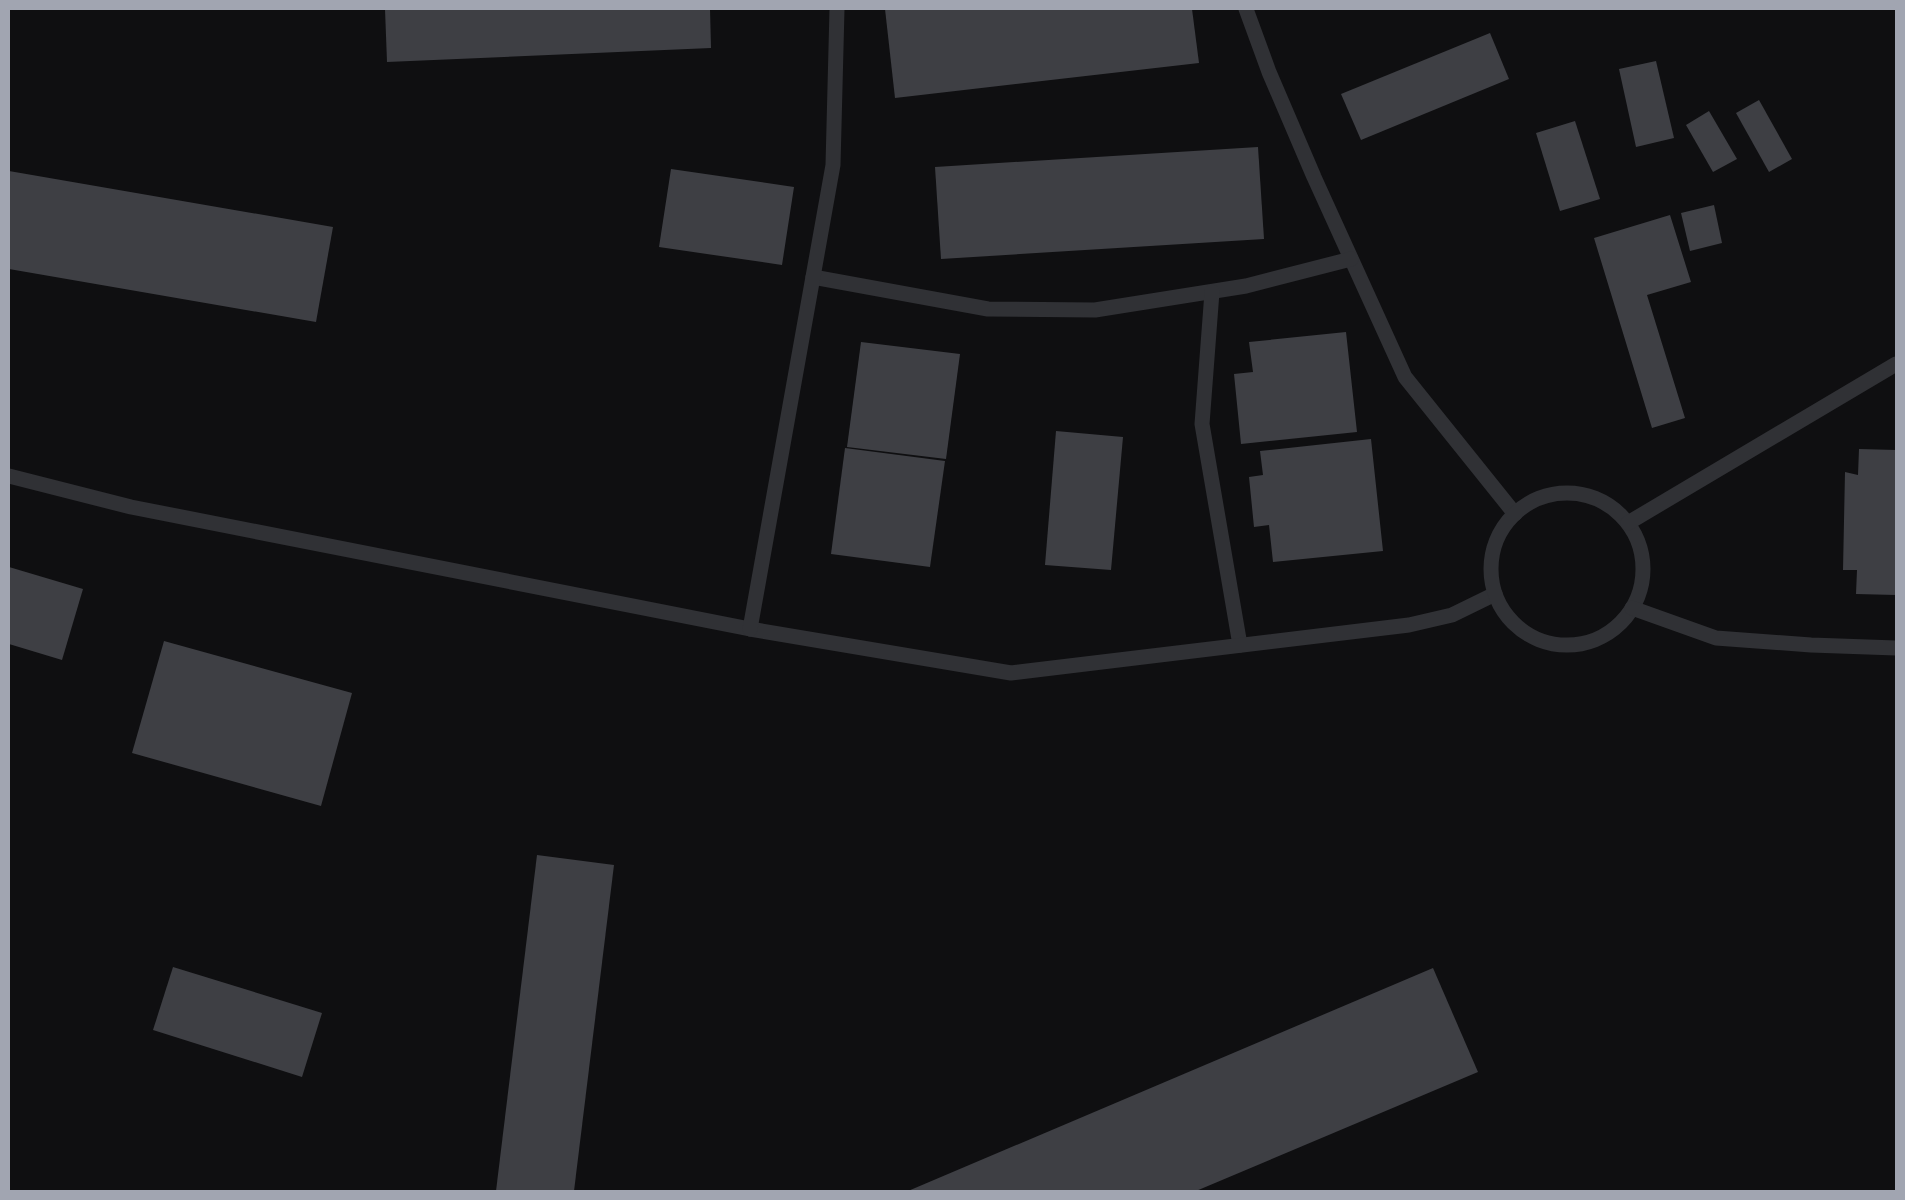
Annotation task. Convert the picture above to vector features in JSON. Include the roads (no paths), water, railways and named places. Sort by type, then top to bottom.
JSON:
[{"type":"lane","points":[[750,629],[833,165],[836,9]]},
{"type":"lane","points":[[1246,9],[1269,72],[1405,377],[1515,514]]},
{"type":"lane","points":[[813,277],[988,309],[1095,310],[1246,286],[1351,259]]},
{"type":"lane","points":[[1212,292],[1202,424],[1240,645]]},
{"type":"lane","points":[[1628,523],[1896,364]]},
{"type":"lane","points":[[9,476],[131,507],[750,629],[1011,673],[1409,625],[1452,615],[1495,594]]},
{"type":"lane","points":[[1569,492],[1594,497],[1616,510],[1628,523],[1642,552],[1644,578],[1637,601],[1622,622],[1602,638],[1578,645],[1553,644],[1529,636],[1509,620],[1495,594],[1490,574],[1493,548],[1504,525],[1521,507],[1544,496],[1569,492]]},
{"type":"lane","points":[[1632,608],[1716,638],[1811,645],[1896,648]]}]
